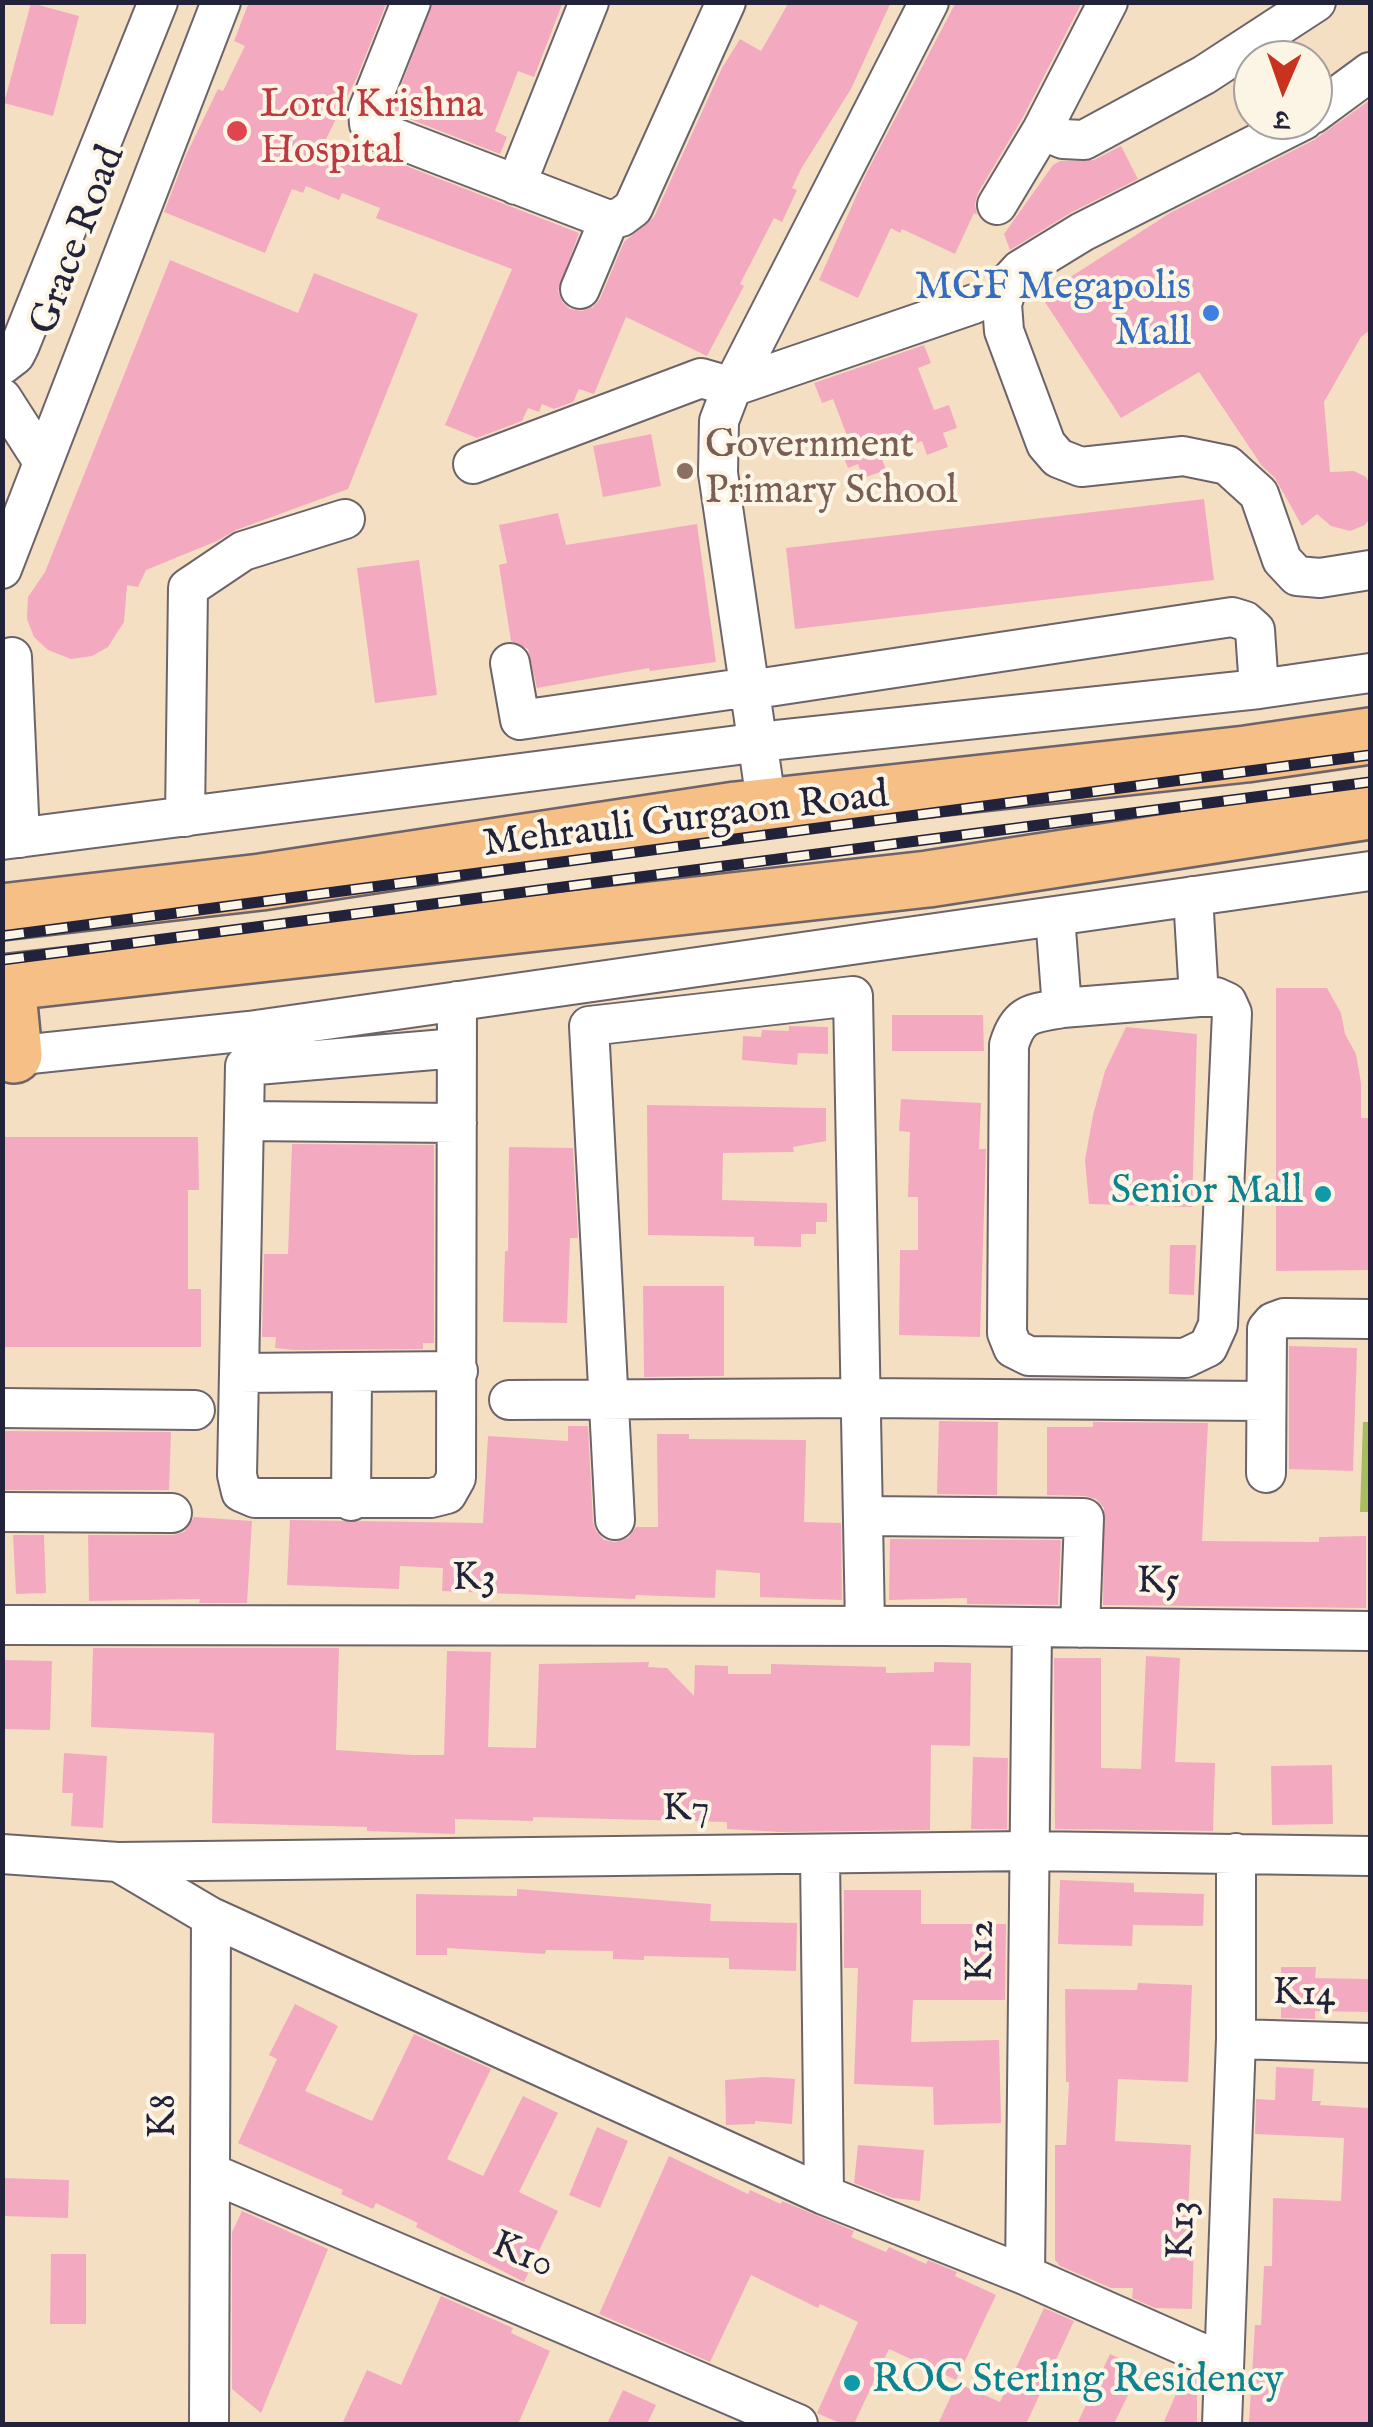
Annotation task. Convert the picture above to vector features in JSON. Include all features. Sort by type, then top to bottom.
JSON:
[{"type":"highway","name":"Mehrauli Gurgaon Road","points":[[2,912],[260,882],[767,808],[1246,754],[1370,736]]},
{"type":"highway","name":"Mehrauli Gurgaon Road","points":[[5,983],[928,879],[1370,811]]},
{"type":"highway","points":[[260,882],[267,952]]},
{"type":"highway","points":[[5,983],[8,1056]]},
{"type":"street","points":[[2,364],[15,355],[20,345],[158,2]]},
{"type":"street","name":"Grace Road","points":[[2,569],[11,516],[43,462],[222,2]]},
{"type":"street","points":[[411,2],[368,110],[364,135],[380,132],[610,220],[633,208],[726,2]]},
{"type":"street","points":[[516,185],[589,2]]},
{"type":"street","points":[[767,808],[718,473],[719,421],[732,387],[929,2]]},
{"type":"street","points":[[998,205],[1108,2]]},
{"type":"street","points":[[1042,130],[1084,140],[1204,75],[1316,2]]},
{"type":"street","points":[[1333,99],[1370,72]]},
{"type":"street","points":[[1264,140],[1082,232],[1020,270],[1009,282],[1002,304],[1004,331],[1046,444],[1058,458],[1081,467],[1183,456],[1227,465],[1259,494],[1282,560],[1297,576],[1320,578],[1370,570]]},
{"type":"street","points":[[580,289],[610,220]]},
{"type":"street","points":[[473,464],[701,378],[732,387],[974,304]]},
{"type":"street","points":[[2,398],[43,462]]},
{"type":"street","points":[[185,817],[188,588],[243,551],[345,519]]},
{"type":"street","points":[[510,662],[520,720],[750,690],[1232,617],[1255,630],[1259,689]]},
{"type":"street","points":[[12,658],[11,839],[755,743],[1259,689],[1370,673]]},
{"type":"street","points":[[247,1048],[457,1001],[1370,871]]},
{"type":"street","points":[[1194,896],[1198,997]]},
{"type":"street","points":[[1055,916],[1062,1008]]},
{"type":"street","points":[[614,1520],[589,1026],[852,996],[865,1626]]},
{"type":"street","points":[[1216,997],[1227,1002],[1232,1013],[1218,1324],[1208,1348],[1185,1358],[1029,1356],[1013,1348],[1007,1333],[1009,1045],[1014,1028],[1027,1015],[1062,1008],[1216,997]]},
{"type":"street","points":[[247,1048],[237,1475],[241,1492],[255,1498],[431,1498],[447,1494],[456,1478],[457,1001]]},
{"type":"street","points":[[8,1056],[247,1048],[456,1048]]},
{"type":"street","points":[[244,1122],[457,1123]]},
{"type":"street","points":[[1266,1473],[1267,1329],[1272,1322],[1284,1318],[1370,1318]]},
{"type":"street","points":[[240,1373],[458,1371]]},
{"type":"street","points":[[351,1501],[352,1374]]},
{"type":"street","points":[[509,1400],[1266,1401]]},
{"type":"street","points":[[2,1408],[195,1410]]},
{"type":"street","points":[[2,1512],[172,1513]]},
{"type":"street","points":[[863,1516],[1084,1518],[1080,1628]]},
{"type":"street","name":"K3","points":[[2,1625],[945,1626]]},
{"type":"street","name":"K5","points":[[945,1626],[1370,1632]]},
{"type":"street","name":"K12","points":[[1025,2275],[1032,1627]]},
{"type":"street","name":"K7","points":[[2,1854],[118,1862],[1029,1852],[1370,1856]]},
{"type":"street","name":"K13","points":[[1222,2424],[1236,2039],[1236,1853]]},
{"type":"street","points":[[820,1855],[824,2195]]},
{"type":"street","points":[[118,1862],[211,1917],[824,2195],[1025,2275],[1224,2363]]},
{"type":"street","name":"K8","points":[[211,1917],[213,2423]]},
{"type":"street","name":"K14","points":[[1236,2039],[1370,2043]]},
{"type":"street","name":"K10","points":[[211,2173],[798,2424]]},
{"type":"green space","points":[[1363,1422],[1370,1422],[1370,1512],[1360,1512]]},
{"type":"building","points":[[249,2],[387,2],[357,77],[326,139],[579,233],[558,291],[570,309],[582,311],[600,299],[624,242],[654,217],[722,68],[740,39],[761,51],[789,2],[891,2],[851,89],[801,169],[792,188],[797,190],[782,222],[774,218],[707,356],[626,317],[594,394],[579,389],[573,402],[554,409],[542,404],[539,412],[528,408],[522,421],[477,438],[445,425],[512,269],[376,218],[380,208],[342,193],[339,200],[306,186],[303,193],[292,189],[265,253],[164,212],[218,89],[223,91],[245,46],[234,41]]},
{"type":"building","points":[[433,2],[563,2],[534,77],[518,71],[495,131],[507,137],[500,154],[391,112]]},
{"type":"building","points":[[956,2],[1082,2],[1022,119],[978,193],[977,215],[974,213],[955,254],[902,229],[900,233],[891,228],[858,298],[819,280],[866,174]]},
{"type":"building","points":[[31,3],[79,16],[53,116],[4,103]]},
{"type":"building","name":"MGF Megapolis Mall","points":[[1370,100],[1370,330],[1361,337],[1324,402],[1330,472],[1354,471],[1366,477],[1370,485],[1370,518],[1365,525],[1350,531],[1331,526],[1317,514],[1302,526],[1275,478],[1262,466],[1199,372],[1121,418],[1041,296],[1170,213],[1314,140],[1333,140],[1333,126]]},
{"type":"building","points":[[1121,146],[1138,179],[1072,212],[1010,250],[1004,234],[1053,165],[1060,161],[1094,160]]},
{"type":"building","points":[[170,260],[298,313],[314,273],[418,314],[348,489],[236,530],[146,570],[138,587],[127,585],[124,622],[108,647],[92,656],[71,659],[48,650],[34,637],[27,619],[28,597],[45,572]]},
{"type":"building","points":[[924,345],[931,363],[918,368],[934,410],[949,405],[957,428],[943,433],[948,447],[927,455],[922,441],[881,456],[886,470],[863,478],[858,464],[848,468],[839,445],[849,441],[833,399],[822,403],[814,383]]},
{"type":"building","points":[[651,434],[661,486],[603,497],[593,446]]},
{"type":"building","points":[[1204,499],[1214,580],[795,629],[786,548]]},
{"type":"building","points":[[558,513],[566,545],[697,524],[716,662],[650,671],[649,668],[537,688],[528,649],[511,641],[499,565],[507,563],[499,525]]},
{"type":"building","points":[[419,560],[437,695],[375,703],[357,568]]},
{"type":"building","name":"Senior Mall","points":[[1276,988],[1327,988],[1356,1054],[1361,1118],[1370,1118],[1370,1270],[1276,1271]]},
{"type":"building","points":[[892,1015],[983,1015],[984,1051],[892,1051]]},
{"type":"building","points":[[789,1026],[828,1027],[828,1054],[798,1053],[797,1065],[742,1060],[743,1036],[761,1037],[762,1030],[789,1031]]},
{"type":"building","points":[[1126,1027],[1197,1034],[1192,1207],[1089,1204],[1085,1160],[1093,1115],[1105,1071]]},
{"type":"building","points":[[901,1099],[981,1103],[979,1149],[986,1149],[980,1337],[899,1335],[900,1250],[918,1250],[918,1197],[908,1197],[910,1132],[899,1131]]},
{"type":"building","points":[[647,1105],[826,1108],[826,1141],[793,1147],[794,1152],[723,1153],[722,1200],[827,1203],[827,1222],[816,1222],[816,1234],[801,1234],[801,1247],[754,1246],[754,1237],[648,1235]]},
{"type":"building","points":[[2,1137],[198,1137],[199,1190],[188,1190],[188,1289],[201,1289],[201,1347],[2,1347]]},
{"type":"building","points":[[292,1144],[434,1145],[434,1343],[423,1343],[423,1349],[294,1350],[275,1348],[276,1337],[262,1337],[264,1254],[288,1254]]},
{"type":"building","points":[[509,1147],[573,1148],[578,1238],[570,1238],[567,1323],[503,1322]]},
{"type":"building","points":[[1170,1245],[1196,1245],[1194,1295],[1169,1294]]},
{"type":"building","points":[[643,1286],[724,1286],[724,1376],[644,1377]]},
{"type":"building","points":[[1289,1346],[1357,1348],[1353,1471],[1289,1469]]},
{"type":"building","points":[[939,1421],[998,1422],[997,1495],[937,1494]]},
{"type":"building","points":[[1093,1422],[1208,1423],[1202,1541],[1319,1542],[1319,1537],[1366,1536],[1366,1608],[1103,1605],[1104,1508],[1096,1499],[1085,1496],[1047,1495],[1047,1427],[1093,1427]]},
{"type":"building","points":[[568,1426],[588,1426],[593,1522],[604,1540],[615,1542],[628,1538],[636,1527],[658,1527],[657,1434],[689,1434],[689,1439],[806,1440],[804,1522],[841,1523],[842,1600],[760,1597],[760,1573],[716,1570],[715,1598],[636,1595],[635,1599],[442,1591],[443,1568],[400,1566],[399,1589],[287,1585],[290,1520],[483,1523],[488,1436],[568,1441]]},
{"type":"building","points":[[5,1431],[171,1432],[169,1490],[4,1490]]},
{"type":"building","points":[[194,1517],[252,1521],[247,1603],[199,1603],[200,1599],[89,1601],[88,1535],[173,1535],[184,1532]]},
{"type":"building","points":[[13,1535],[44,1535],[46,1593],[16,1594]]},
{"type":"building","points":[[890,1539],[1061,1540],[1058,1605],[967,1604],[967,1598],[889,1600]]},
{"type":"building","points":[[93,1648],[339,1648],[336,1750],[413,1755],[444,1755],[447,1651],[491,1652],[488,1747],[536,1748],[539,1664],[649,1662],[648,1667],[667,1668],[694,1696],[695,1665],[728,1666],[728,1674],[771,1674],[771,1664],[886,1667],[886,1673],[934,1672],[934,1662],[971,1663],[970,1746],[931,1745],[930,1830],[780,1832],[727,1829],[727,1822],[533,1817],[533,1821],[455,1819],[455,1834],[367,1831],[367,1827],[212,1823],[214,1733],[91,1727]]},
{"type":"building","points":[[1146,1656],[1180,1658],[1175,1762],[1215,1763],[1213,1831],[1055,1829],[1054,1658],[1101,1658],[1101,1768],[1141,1769]]},
{"type":"building","points":[[2,1660],[52,1661],[50,1730],[2,1729]]},
{"type":"building","points":[[64,1753],[107,1756],[103,1828],[71,1826],[73,1793],[62,1793]]},
{"type":"building","points":[[973,1757],[1008,1758],[1007,1829],[971,1829]]},
{"type":"building","points":[[1332,1765],[1333,1824],[1272,1825],[1271,1766]]},
{"type":"building","points":[[1060,1880],[1134,1883],[1134,1892],[1204,1894],[1203,1926],[1133,1925],[1132,1946],[1058,1944]]},
{"type":"building","points":[[517,1889],[711,1904],[710,1921],[797,1923],[796,1971],[729,1969],[729,1958],[613,1959],[613,1951],[546,1950],[545,1954],[447,1948],[447,1955],[416,1955],[416,1894],[517,1896]]},
{"type":"building","points":[[844,1890],[921,1890],[921,1924],[1006,1924],[1005,2000],[913,2000],[911,2042],[999,2040],[1001,2123],[934,2125],[933,2087],[854,2084],[858,1968],[844,1968]]},
{"type":"building","points":[[1281,1967],[1316,1967],[1315,1978],[1370,1979],[1370,2012],[1315,2011],[1315,2019],[1281,2018]]},
{"type":"building","points":[[1138,1983],[1192,1985],[1188,2082],[1118,2079],[1115,2141],[1191,2145],[1187,2237],[1194,2238],[1192,2309],[1155,2308],[1132,2298],[1133,2288],[1111,2288],[1060,2266],[1055,2260],[1055,2145],[1066,2145],[1069,2082],[1065,1989],[1137,1990]]},
{"type":"building","points":[[295,2004],[338,2026],[305,2091],[372,2121],[414,2034],[491,2069],[447,2159],[483,2176],[523,2096],[558,2113],[519,2192],[558,2211],[524,2282],[416,2227],[418,2223],[376,2203],[373,2209],[341,2194],[343,2190],[238,2143],[277,2059],[269,2055]]},
{"type":"building","points":[[1276,2067],[1314,2069],[1312,2101],[1321,2101],[1320,2105],[1370,2108],[1370,2424],[1249,2423],[1255,2325],[1261,2325],[1264,2266],[1272,2266],[1273,2198],[1341,2201],[1344,2138],[1255,2134],[1256,2099],[1275,2100]]},
{"type":"building","points":[[795,2079],[792,2124],[755,2121],[726,2125],[725,2080]]},
{"type":"building","points":[[597,2127],[628,2141],[600,2208],[569,2195]]},
{"type":"building","points":[[858,2145],[924,2150],[920,2201],[893,2198],[854,2183]]},
{"type":"building","points":[[669,2156],[748,2194],[750,2190],[781,2204],[782,2201],[854,2231],[851,2237],[886,2252],[889,2247],[926,2264],[928,2260],[957,2272],[955,2276],[996,2295],[956,2380],[889,2349],[854,2424],[842,2424],[817,2413],[858,2322],[820,2304],[818,2308],[751,2275],[710,2362],[599,2314]]},
{"type":"building","points":[[2,2178],[69,2180],[68,2218],[2,2216]]},
{"type":"building","points":[[242,2211],[328,2249],[261,2413],[232,2389],[232,2232]]},
{"type":"building","points":[[51,2254],[86,2254],[86,2324],[50,2324]]},
{"type":"building","points":[[441,2296],[513,2328],[511,2333],[550,2351],[518,2424],[342,2424],[367,2370],[401,2385]]},
{"type":"building","points":[[1044,2308],[1074,2321],[1026,2424],[938,2424],[957,2383],[1000,2402]]},
{"type":"building","points":[[1110,2354],[1141,2368],[1114,2424],[1077,2424]]},
{"type":"building","points":[[1186,2371],[1197,2376],[1197,2424],[1163,2424]]},
{"type":"building","points":[[623,2390],[656,2405],[647,2424],[607,2424]]},
{"type":"railway","points":[[2,936],[1370,755]]},
{"type":"railway","points":[[2,960],[1370,782]]},
{"type":"place","name":"Lord Krishna Hospital","points":[[237,131]]},
{"type":"place","name":"MGF Megapolis Mall","points":[[1211,313]]},
{"type":"place","name":"Government Primary School","points":[[685,471]]},
{"type":"place","name":"Senior Mall","points":[[1323,1194]]},
{"type":"place","name":"ROC Sterling Residency","points":[[852,2383]]}]
